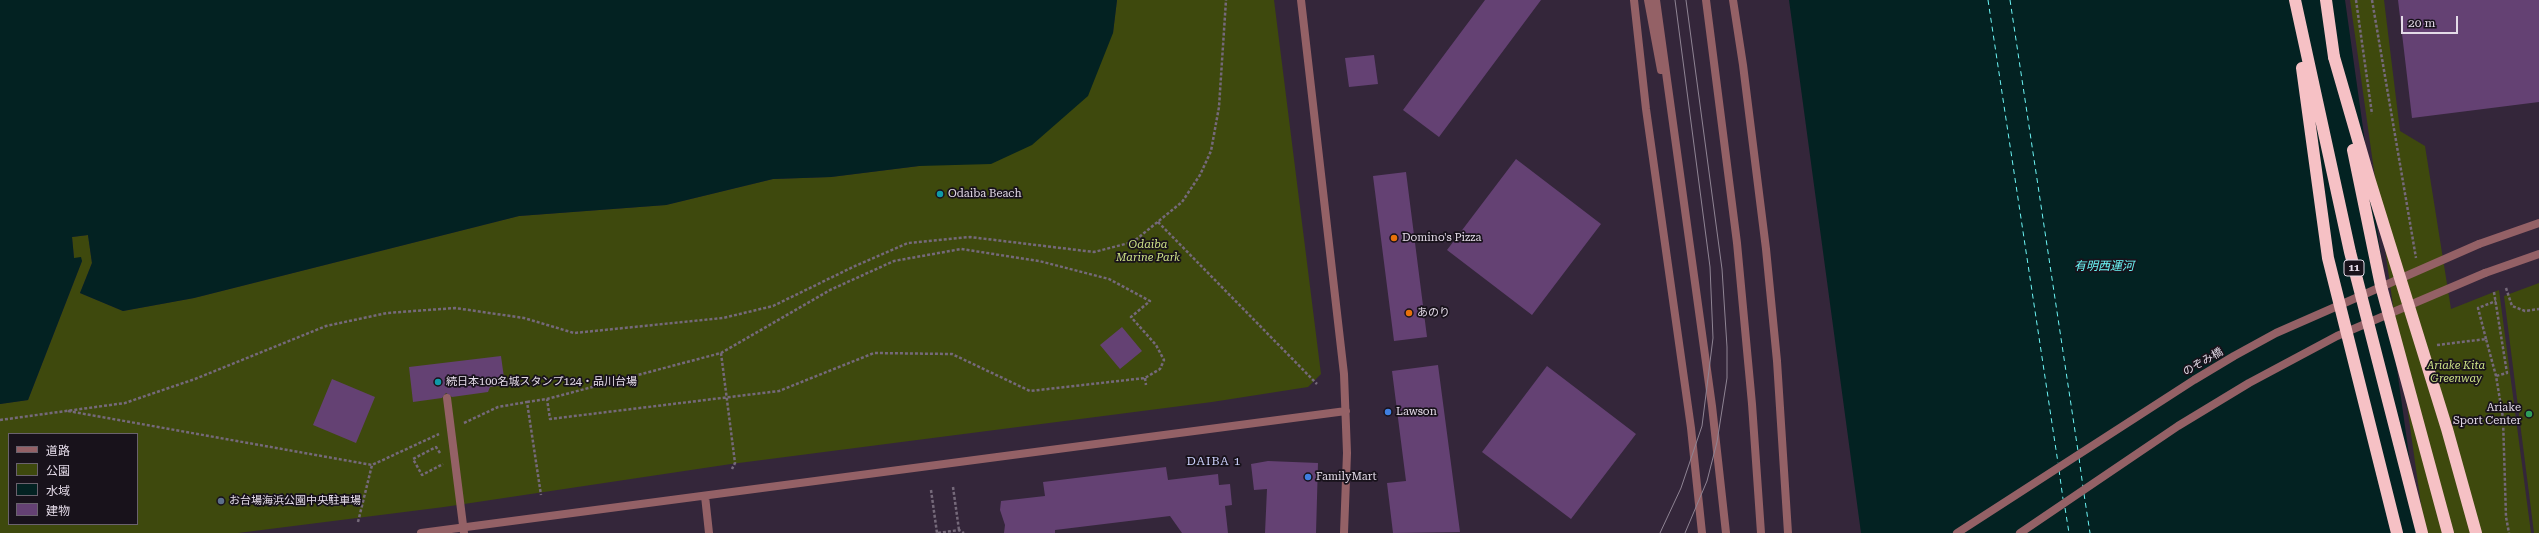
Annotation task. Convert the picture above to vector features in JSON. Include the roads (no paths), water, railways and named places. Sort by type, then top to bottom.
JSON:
[{"type":"highway","name":"11","points":[[2294,0],[2328,258],[2397,533]]},
{"type":"highway","name":"11","points":[[2294,0],[2350,252],[2422,533]]},
{"type":"highway","name":"11","points":[[2326,0],[2334,57],[2380,286],[2448,533]]},
{"type":"highway","name":"11","points":[[2334,57],[2369,178],[2447,429],[2476,533]]},
{"type":"street","points":[[1301,0],[1344,374],[1346,411],[1344,533]]},
{"type":"street","points":[[1634,0],[1647,117],[1691,428],[1702,533]]},
{"type":"street","points":[[1648,0],[1683,199]]},
{"type":"street","points":[[1656,0],[1726,533]]},
{"type":"street","points":[[1706,0],[1736,243],[1752,404],[1761,533]]},
{"type":"street","points":[[1733,0],[1743,65],[1767,256],[1789,533]]},
{"type":"street","name":"のぞみ橋","points":[[1958,533],[2194,380],[2276,333],[2479,244],[2539,223]]},
{"type":"street","points":[[2020,533],[2178,426],[2249,383],[2337,336],[2485,273],[2539,254]]},
{"type":"street","points":[[447,398],[464,533]]},
{"type":"street","points":[[421,533],[1346,411]]},
{"type":"street","points":[[704,496],[709,533]]},
{"type":"water","points":[[0,0],[1117,0],[1113,33],[1088,96],[1032,145],[991,164],[919,166],[831,177],[773,179],[666,205],[519,216],[194,298],[123,311],[80,293],[92,263],[88,235],[72,237],[74,258],[81,257],[82,261],[28,400],[0,404]]},
{"type":"water","name":"有明西運河","points":[[1789,0],[2345,0],[2420,533],[1861,533]]},
{"type":"tram line","points":[[1660,533],[1681,488],[1702,426],[1713,338],[1710,267],[1675,0]]},
{"type":"tram line","points":[[1685,533],[1707,481],[1717,442],[1727,378],[1727,347],[1722,269],[1686,0]]},
{"type":"place","name":"Odaiba Beach","points":[[940,194]]},
{"type":"place","name":"Domino's Pizza","points":[[1394,238]]},
{"type":"place","name":"あのり","points":[[1409,313]]},
{"type":"place","name":"続日本100名城スタンプ124・品川台場","points":[[438,382]]},
{"type":"place","name":"Lawson","points":[[1388,412]]},
{"type":"place","name":"Ariake Sport Center","points":[[2529,414]]},
{"type":"place","name":"FamilyMart","points":[[1308,477]]},
{"type":"place","name":"お台場海浜公園中央駐車場","points":[[221,501]]},
{"type":"district","name":"DAIBA 1","points":[[1214,461]]},
{"type":"park label","name":"Odaiba Marine Park","points":[[1148,251]]},
{"type":"park label","name":"Ariake Kita Greenway","points":[[2456,372]]}]
